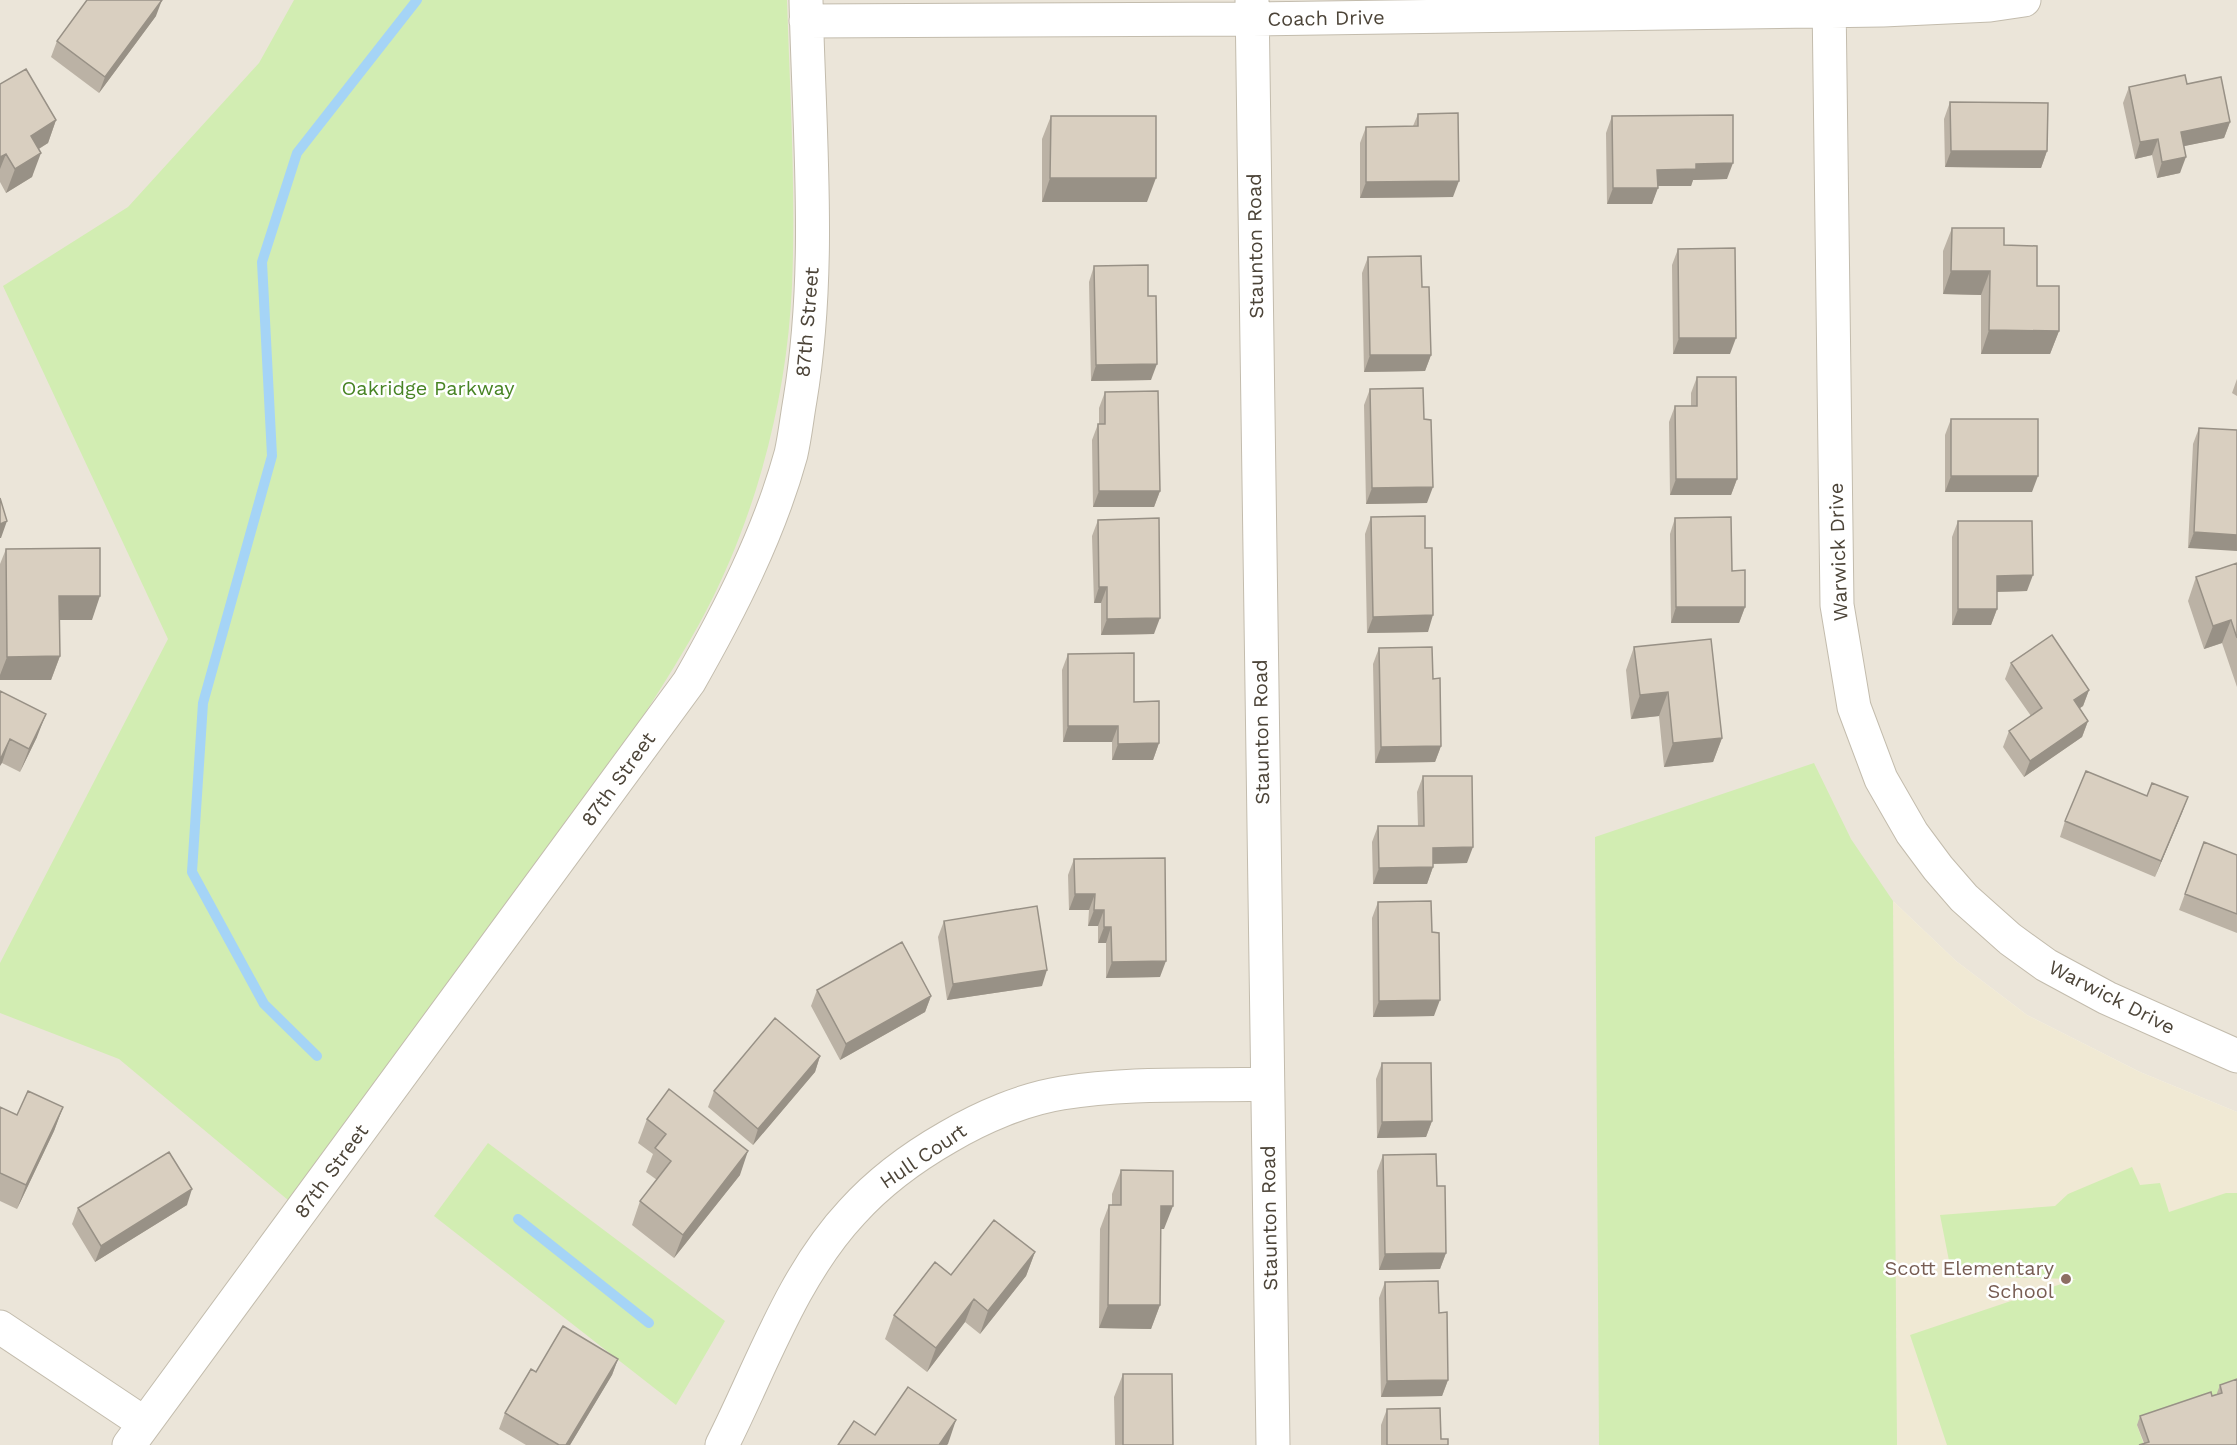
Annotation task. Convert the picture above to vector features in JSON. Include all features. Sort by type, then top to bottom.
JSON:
[{"type":"street","name":"Coach Drive","points":[[806,11],[1829,6],[1932,9],[2024,0]]},
{"type":"street","name":"Warwick Drive","points":[[1829,6],[1837,605],[1854,707],[1881,779],[1912,833],[1938,868],[1964,898],[2010,939],[2046,965],[2107,998],[2237,1056]]},
{"type":"street","name":"Staunton Road","points":[[1252,10],[1273,1445]]},
{"type":"street","name":"87th Street","points":[[137,1434],[682,691],[728,613],[764,531],[791,453],[804,377],[811,311],[813,257],[806,11]]},
{"type":"street","name":"Hull Court","points":[[722,1445],[787,1308],[822,1253],[850,1213],[875,1189],[925,1150],[972,1122],[1060,1093],[1109,1087],[1267,1084]]},
{"type":"street","points":[[0,1327],[137,1434]]},
{"type":"shaded area","points":[[0,0],[2237,0],[2237,1112],[2140,1072],[2027,1015],[1956,961],[1894,902],[1897,1445],[0,1445]]},
{"type":"shaded area","name":"Scott Elementary School","points":[[1893,901],[1956,961],[2027,1015],[2140,1072],[2237,1112],[2237,1445],[1897,1445]]},
{"type":"green space","name":"Oakridge Parkway","points":[[294,0],[787,0],[793,215],[789,328],[776,412],[766,454],[740,536],[705,613],[642,718],[288,1200],[119,1059],[0,1013],[0,963],[168,639],[3,286],[128,207],[259,63]]},
{"type":"green space","points":[[1814,763],[1851,839],[1893,901],[1897,1445],[1599,1445],[1595,837]]},
{"type":"green space","points":[[488,1143],[725,1321],[676,1405],[434,1216]]},
{"type":"green space","points":[[2132,1167],[2140,1185],[2160,1183],[2169,1212],[2226,1193],[2237,1193],[2237,1386],[2219,1401],[2137,1425],[2144,1445],[1947,1445],[1910,1335],[2076,1279],[1952,1276],[1940,1215],[2055,1206],[2068,1194]]},
{"type":"building","points":[[87,0],[162,0],[105,77],[57,41]]},
{"type":"building","points":[[26,69],[56,120],[31,136],[41,153],[15,169],[6,154],[0,157],[0,84]]},
{"type":"building","points":[[2185,75],[2187,84],[2221,77],[2230,122],[2181,132],[2186,157],[2162,162],[2158,139],[2140,142],[2129,87]]},
{"type":"building","points":[[1950,102],[2048,103],[2047,151],[1951,151]]},
{"type":"building","points":[[1458,113],[1459,181],[1366,182],[1366,127],[1418,126],[1418,114]]},
{"type":"building","points":[[1733,115],[1733,163],[1696,164],[1696,169],[1657,170],[1658,188],[1613,188],[1612,116]]},
{"type":"building","points":[[1051,116],[1156,116],[1156,178],[1050,178]]},
{"type":"building","points":[[1952,228],[2004,228],[2004,245],[2037,246],[2037,286],[2059,286],[2059,331],[1989,330],[1990,271],[1951,271]]},
{"type":"building","points":[[1735,248],[1736,338],[1679,338],[1678,249]]},
{"type":"building","points":[[1421,256],[1422,287],[1429,287],[1431,355],[1370,355],[1368,257]]},
{"type":"building","points":[[1148,265],[1148,296],[1156,296],[1157,364],[1096,365],[1094,266]]},
{"type":"building","points":[[1697,377],[1736,377],[1737,479],[1676,479],[1675,406],[1697,406]]},
{"type":"building","points":[[1423,388],[1424,419],[1431,420],[1433,487],[1372,488],[1370,389]]},
{"type":"building","points":[[1158,391],[1160,491],[1099,491],[1098,424],[1105,424],[1105,392]]},
{"type":"building","points":[[1951,419],[2038,419],[2038,476],[1951,476]]},
{"type":"building","points":[[2199,428],[2237,430],[2237,535],[2194,532]]},
{"type":"building","points":[[0,498],[7,521],[0,524]]},
{"type":"building","points":[[1425,516],[1425,548],[1432,548],[1433,615],[1373,617],[1371,517]]},
{"type":"building","points":[[1731,517],[1732,571],[1745,570],[1745,607],[1676,607],[1675,518]]},
{"type":"building","points":[[1159,518],[1160,618],[1107,619],[1107,587],[1099,587],[1098,520]]},
{"type":"building","points":[[1958,521],[2032,521],[2033,575],[1997,576],[1997,609],[1958,609]]},
{"type":"building","points":[[100,548],[100,596],[59,596],[60,656],[7,657],[6,549]]},
{"type":"building","points":[[2237,563],[2237,638],[2231,620],[2213,626],[2196,577]]},
{"type":"building","points":[[2052,635],[2089,690],[2074,700],[2088,721],[2030,761],[2009,731],[2042,708],[2011,663]]},
{"type":"building","points":[[1711,639],[1722,738],[1673,743],[1668,692],[1640,695],[1634,647]]},
{"type":"building","points":[[1432,647],[1433,679],[1440,678],[1441,746],[1381,747],[1379,648]]},
{"type":"building","points":[[1134,653],[1134,702],[1159,701],[1159,743],[1118,744],[1118,726],[1068,726],[1068,654]]},
{"type":"building","points":[[0,691],[46,714],[29,749],[10,739],[0,760]]},
{"type":"building","points":[[2086,771],[2147,796],[2152,783],[2188,797],[2161,861],[2065,821]]},
{"type":"building","points":[[1423,776],[1472,776],[1473,847],[1433,848],[1433,867],[1379,868],[1378,826],[1424,826]]},
{"type":"building","points":[[2204,842],[2237,855],[2237,914],[2185,894]]},
{"type":"building","points":[[1165,858],[1166,961],[1112,962],[1111,927],[1104,927],[1104,910],[1094,910],[1095,894],[1075,894],[1074,859]]},
{"type":"building","points":[[1431,901],[1432,932],[1439,933],[1440,1000],[1379,1001],[1378,902]]},
{"type":"building","points":[[1037,906],[1047,970],[953,984],[944,921]]},
{"type":"building","points":[[902,942],[931,996],[846,1044],[817,990]]},
{"type":"building","points":[[775,1018],[820,1056],[758,1129],[714,1091]]},
{"type":"building","points":[[1382,1063],[1431,1063],[1432,1121],[1382,1122]]},
{"type":"building","points":[[669,1089],[748,1151],[683,1235],[640,1201],[671,1161],[655,1148],[666,1134],[647,1119]]},
{"type":"building","points":[[28,1091],[63,1107],[26,1185],[0,1173],[0,1107],[17,1115]]},
{"type":"building","points":[[169,1152],[192,1189],[101,1246],[78,1208]]},
{"type":"building","points":[[1436,1154],[1437,1186],[1445,1186],[1446,1253],[1385,1254],[1383,1155]]},
{"type":"building","points":[[1121,1170],[1173,1171],[1173,1206],[1161,1206],[1160,1305],[1108,1305],[1109,1205],[1121,1205]]},
{"type":"building","points":[[994,1220],[1035,1252],[988,1311],[974,1299],[936,1348],[894,1315],[935,1262],[951,1275]]},
{"type":"building","points":[[1438,1281],[1439,1313],[1447,1312],[1448,1380],[1387,1381],[1385,1282]]},
{"type":"building","points":[[563,1326],[618,1359],[566,1445],[559,1445],[505,1413],[531,1369],[536,1372]]},
{"type":"building","points":[[1123,1374],[1172,1374],[1173,1445],[1123,1445]]},
{"type":"building","points":[[2237,1379],[2237,1445],[2139,1445],[2149,1442],[2140,1416],[2211,1392],[2212,1396],[2222,1393],[2220,1385]]},
{"type":"building","points":[[908,1387],[956,1420],[939,1445],[838,1445],[854,1421],[875,1435]]},
{"type":"building","points":[[1440,1408],[1441,1439],[1448,1439],[1448,1445],[1387,1445],[1387,1409]]},
{"type":"waterway","points":[[317,1056],[264,1004],[192,872],[203,703],[272,456],[262,262],[297,153],[417,0]]},
{"type":"waterway","points":[[518,1219],[649,1323]]},
{"type":"place","name":"Scott Elementary School","points":[[2066,1279]]}]
